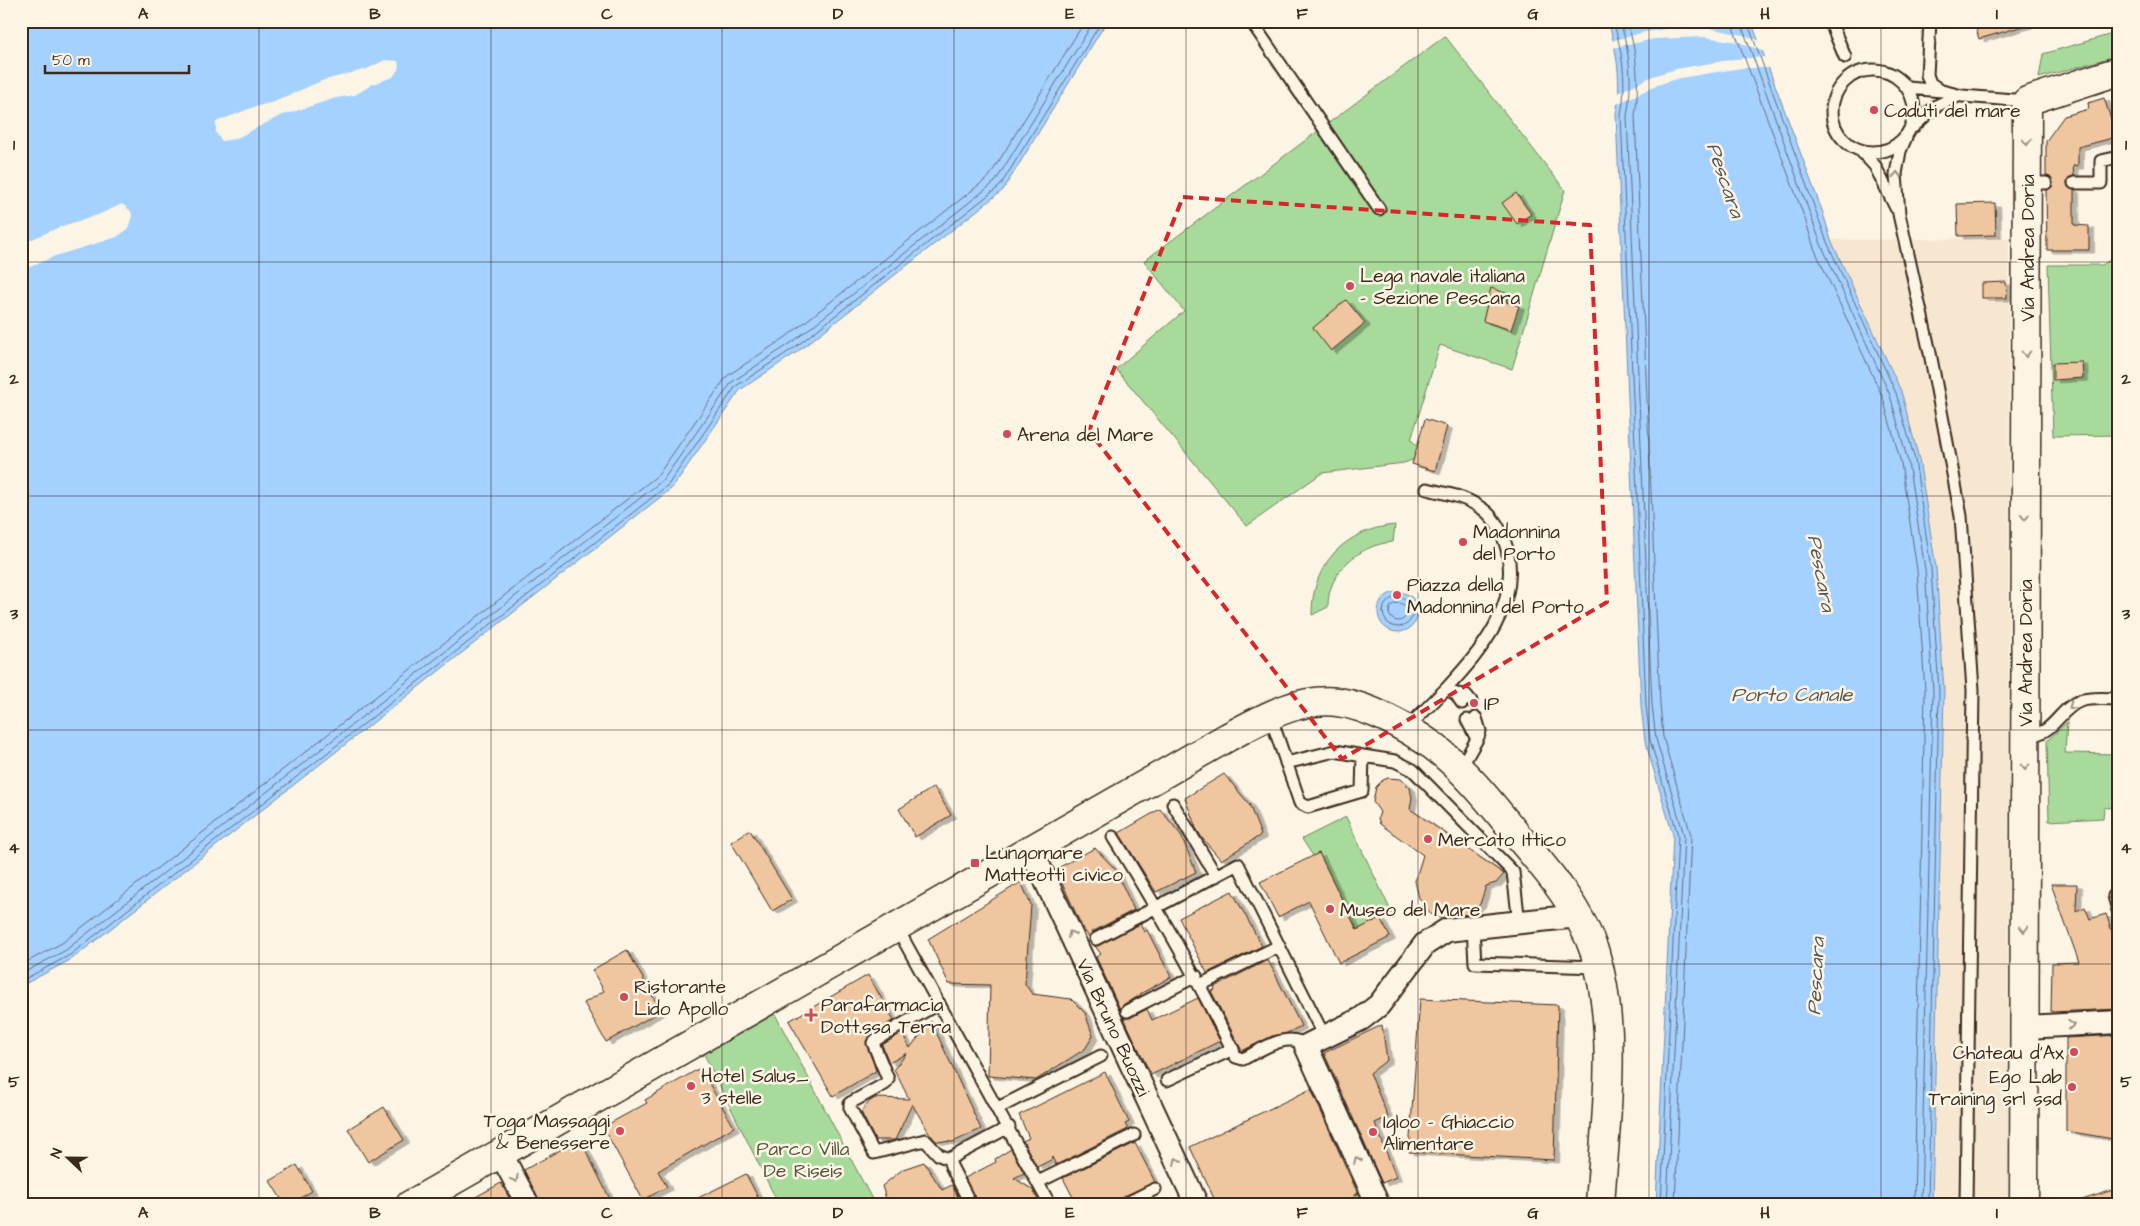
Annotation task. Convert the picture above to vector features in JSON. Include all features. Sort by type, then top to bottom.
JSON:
[{"type":"street","points":[[2027,101],[2119,71]]},
{"type":"street","name":"Via Andrea Doria","points":[[2024,1205],[2025,738],[2036,183],[2027,101]]},
{"type":"street","points":[[410,1205],[1228,736],[1270,715],[1308,703],[1339,702],[1373,713],[1406,729],[1433,746],[1460,769],[1532,852],[1578,916],[1589,939],[1598,967],[1604,1000],[1608,1072],[1600,1205]]},
{"type":"street","name":"Via Bruno Buozzi","points":[[1031,849],[1197,1205]]},
{"type":"street","points":[[1378,1205],[1315,1041],[1361,1019],[1379,1004],[1425,944],[1448,930],[1578,916]]},
{"type":"street","points":[[2024,1027],[2119,1022]]},
{"type":"street","points":[[501,1154],[528,1205]]},
{"type":"lane","points":[[1251,21],[1379,209]]},
{"type":"lane","points":[[1830,21],[1845,57]]},
{"type":"lane","points":[[1930,21],[1927,75],[1930,83],[1942,91]]},
{"type":"lane","points":[[1899,214],[1875,166],[1861,151],[1839,135],[1834,123],[1832,110],[1835,96],[1842,85],[1860,72],[1878,70],[1895,76],[1908,88],[1915,108],[1909,133],[1900,151],[1896,174],[1899,214],[1930,353],[1962,516],[1973,690],[1966,1205]]},
{"type":"lane","points":[[1908,88],[1942,91],[1958,96],[2027,101]]},
{"type":"lane","points":[[1861,151],[1873,153],[1886,151],[1897,146],[1936,106],[1958,96]]},
{"type":"lane","points":[[2074,183],[2101,183],[2101,161],[2119,157]]},
{"type":"lane","points":[[1406,729],[1459,697],[1467,666],[1500,618],[1510,581],[1508,554],[1501,531],[1492,516],[1464,499],[1427,489]]},
{"type":"lane","points":[[2025,738],[2038,734],[2048,728],[2079,701],[2119,699]]},
{"type":"lane","points":[[1270,715],[1300,803],[1308,807],[1362,791],[1363,756]]},
{"type":"lane","points":[[1460,769],[1477,739],[1471,719]]},
{"type":"lane","points":[[1286,763],[1334,751],[1395,761],[1413,770],[1513,872],[1519,923]]},
{"type":"lane","points":[[1173,804],[1216,876]]},
{"type":"lane","points":[[1113,837],[1157,908],[1198,981],[1236,1057],[1243,1059],[1284,1040],[1315,1041]]},
{"type":"lane","name":"Via Bruno Buozzi","points":[[1096,939],[1238,864],[1279,946],[1315,1041]]},
{"type":"lane","points":[[2114,896],[2119,914]]},
{"type":"lane","points":[[896,926],[1050,1205]]},
{"type":"lane","points":[[1473,928],[1475,963],[1598,967]]},
{"type":"lane","name":"Via Bruno Buozzi","points":[[1127,1011],[1279,946]]},
{"type":"lane","points":[[939,1003],[873,1043],[888,1079],[885,1084],[850,1103],[850,1108],[874,1154],[925,1140],[939,1155],[949,1158],[1008,1127]]},
{"type":"lane","name":"Via Bruno Buozzi","points":[[1167,1080],[1233,1049]]},
{"type":"lane","points":[[998,1108],[1101,1056]]},
{"type":"lane","points":[[1038,1182],[1134,1135]]},
{"type":"lane","points":[[949,1158],[951,1166],[971,1205]]},
{"type":"lane","points":[[1123,1205],[1155,1189]]},
{"type":"highlighted area","points":[[1183,197],[1590,225],[1607,602],[1342,759],[1089,431]]},
{"type":"shaded area","points":[[2009,238],[2008,1205],[1932,1205],[1944,691],[1936,568],[1831,240]]},
{"type":"green space","points":[[2119,32],[2119,55],[2039,78],[2043,54]]},
{"type":"green space","name":"Lega navale italiana - Sezione Pescara","points":[[1445,36],[1565,190],[1512,369],[1440,345],[1411,440],[1425,452],[1423,456],[1404,463],[1322,473],[1247,526],[1116,369],[1184,311],[1144,261]]},
{"type":"green space","points":[[2110,260],[2112,265],[2119,264],[2119,435],[2053,436],[2048,265],[2102,265]]},
{"type":"green space","points":[[1395,525],[1393,542],[1369,548],[1348,562],[1333,582],[1329,594],[1328,607],[1312,615],[1313,597],[1318,580],[1334,553],[1347,542],[1361,534],[1377,528]]},
{"type":"green space","points":[[2067,722],[2065,753],[2119,754],[2119,807],[2104,808],[2103,818],[2049,821],[2047,741]]},
{"type":"green space","points":[[1346,817],[1392,913],[1357,930],[1319,853],[1313,856],[1302,839]]},
{"type":"green space","name":"Parco Villa De Riseis","points":[[775,1014],[875,1205],[779,1205],[704,1054]]},
{"type":"water","points":[[21,21],[1107,21],[1003,190],[797,352],[740,390],[672,488],[72,959],[21,986]]},
{"type":"water","name":"Porto Canale","points":[[1608,21],[1751,21],[1823,213],[1831,240],[1901,391],[1919,459],[1936,568],[1944,691],[1932,1205],[1656,1205],[1673,835],[1645,741],[1641,706],[1616,114],[1619,90],[1616,56]]},
{"type":"water","points":[[1398,592],[1409,595],[1415,601],[1418,612],[1415,623],[1409,629],[1398,632],[1387,629],[1381,623],[1378,612],[1381,601],[1387,595]]},
{"type":"pier","points":[[1666,29],[1713,29],[1743,35],[1761,41],[1765,52],[1739,42],[1704,37],[1654,39],[1613,48],[1611,41],[1645,32]]},
{"type":"pier","points":[[1767,57],[1771,68],[1741,68],[1680,78],[1657,85],[1615,105],[1617,93],[1653,76],[1676,69],[1735,59]]},
{"type":"pier","points":[[385,60],[398,61],[399,68],[393,77],[373,84],[355,95],[336,98],[280,116],[235,139],[222,141],[216,133],[216,122],[254,107],[274,102],[321,81],[367,69]]},
{"type":"pier","points":[[122,204],[131,211],[132,216],[128,229],[117,237],[55,256],[21,271],[21,244],[62,226],[98,215]]},
{"type":"building","points":[[1974,21],[2026,21],[2027,25],[1979,39]]},
{"type":"building","points":[[2104,98],[2117,137],[2078,147],[2078,166],[2073,166],[2074,176],[2070,177],[2067,183],[2068,187],[2074,190],[2074,225],[2089,226],[2089,250],[2047,250],[2046,190],[2052,187],[2053,183],[2050,177],[2046,176],[2046,141],[2064,116],[2089,109],[2088,103]]},
{"type":"building","points":[[1516,193],[1531,214],[1517,224],[1502,203]]},
{"type":"building","points":[[1995,203],[1996,235],[1958,236],[1957,204]]},
{"type":"building","points":[[2006,282],[2007,298],[1982,298],[1982,283]]},
{"type":"building","points":[[1491,288],[1508,294],[1506,302],[1519,306],[1511,330],[1483,321]]},
{"type":"building","points":[[1346,300],[1365,323],[1331,351],[1313,328]]},
{"type":"building","points":[[2082,362],[2083,378],[2053,380],[2053,363]]},
{"type":"building","points":[[1425,419],[1447,426],[1435,471],[1412,464]]},
{"type":"building","points":[[1224,774],[1249,804],[1261,835],[1221,860],[1196,828],[1185,798]]},
{"type":"building","name":"Mercato Ittico","points":[[1388,778],[1401,779],[1410,788],[1412,798],[1410,809],[1504,874],[1496,883],[1486,886],[1480,904],[1470,914],[1442,918],[1431,914],[1419,898],[1415,881],[1423,855],[1380,824],[1378,818],[1380,812],[1373,802],[1376,787]]},
{"type":"building","points":[[934,787],[951,815],[915,837],[899,809]]},
{"type":"building","points":[[1160,809],[1181,835],[1196,872],[1156,892],[1119,833]]},
{"type":"building","points":[[750,830],[792,899],[772,911],[731,842]]},
{"type":"building","points":[[1095,848],[1115,869],[1134,910],[1092,932],[1089,937],[1082,927],[1056,869]]},
{"type":"building","name":"Museo del Mare","points":[[1319,853],[1357,930],[1380,918],[1390,937],[1339,963],[1309,901],[1278,917],[1260,882]]},
{"type":"building","points":[[1021,882],[1031,905],[1025,984],[1032,994],[1071,999],[1085,1013],[1093,1036],[1085,1049],[1036,1080],[988,1076],[990,985],[949,984],[928,939]]},
{"type":"building","points":[[2051,884],[2077,884],[2076,911],[2085,907],[2090,919],[2106,914],[2119,952],[2119,1009],[2051,1012],[2052,963],[2079,962]]},
{"type":"building","points":[[1232,891],[1262,946],[1207,973],[1179,918]]},
{"type":"building","points":[[1140,924],[1144,932],[1147,930],[1171,977],[1124,1004],[1120,1009],[1096,957],[1101,954],[1095,946]]},
{"type":"building","name":"Ristorante Lido Apollo","points":[[627,950],[661,1011],[606,1042],[584,1003],[604,991],[592,970]]},
{"type":"building","points":[[1268,960],[1301,1026],[1287,1033],[1272,1036],[1242,1051],[1211,991],[1215,990],[1214,987]]},
{"type":"building","points":[[868,975],[894,1020],[873,1033],[866,1041],[876,1071],[833,1096],[789,1021]]},
{"type":"building","points":[[1198,998],[1220,1041],[1151,1075],[1124,1018],[1130,1018],[1147,1009],[1152,1020]]},
{"type":"building","points":[[1420,999],[1558,1005],[1554,1160],[1409,1152]]},
{"type":"building","points":[[931,1021],[981,1129],[953,1142],[936,1141],[912,1104],[895,1140],[875,1140],[861,1112],[870,1101],[875,1098],[909,1099],[894,1069],[907,1053],[889,1063],[882,1045],[902,1033],[910,1048]]},
{"type":"building","points":[[1382,1025],[1387,1060],[1370,1073],[1388,1117],[1375,1123],[1396,1177],[1382,1183],[1324,1053]]},
{"type":"building","points":[[2119,1035],[2119,1140],[2066,1131],[2066,1038]]},
{"type":"building","points":[[700,1068],[734,1127],[658,1171],[667,1187],[643,1200],[603,1127],[647,1103],[645,1100]]},
{"type":"building","points":[[1105,1072],[1129,1122],[1125,1124],[1128,1129],[1056,1165],[1052,1157],[1051,1160],[1037,1167],[1023,1141],[1029,1138],[1019,1115]]},
{"type":"building","points":[[1311,1089],[1358,1194],[1354,1195],[1359,1205],[1217,1205],[1190,1147]]},
{"type":"building","points":[[384,1107],[404,1140],[368,1162],[348,1129]]},
{"type":"building","points":[[580,1139],[613,1205],[541,1205],[524,1170]]},
{"type":"building","points":[[1135,1143],[1155,1182],[1120,1198],[1115,1205],[1077,1205],[1063,1178]]},
{"type":"building","points":[[1011,1149],[1024,1173],[1014,1178],[1033,1190],[1037,1198],[1035,1205],[978,1205],[965,1178],[996,1162],[995,1159]]},
{"type":"building","points":[[924,1162],[942,1190],[952,1185],[962,1205],[888,1205],[882,1186],[903,1169]]},
{"type":"building","points":[[297,1165],[312,1191],[289,1205],[285,1205],[270,1181]]},
{"type":"building","points":[[746,1174],[762,1205],[684,1205]]},
{"type":"building","points":[[501,1183],[513,1205],[461,1205]]},
{"type":"building","points":[[2119,1188],[2119,1205],[2076,1205],[2076,1202]]},
{"type":"place","name":"Caduti del mare","points":[[1874,110]]},
{"type":"place","name":"Lega navale italiana - Sezione Pescara","points":[[1350,286]]},
{"type":"place","name":"Arena del Mare","points":[[1007,434]]},
{"type":"place","name":"Madonnina del Porto","points":[[1463,542]]},
{"type":"place","name":"Piazza della Madonnina del Porto","points":[[1397,595]]},
{"type":"place","name":"IP","points":[[1474,703]]},
{"type":"place","name":"Mercato Ittico","points":[[1428,839]]},
{"type":"place","name":"Lungomare Matteotti civico","points":[[975,863]]},
{"type":"place","name":"Museo del Mare","points":[[1330,909]]},
{"type":"place","name":"Ristorante Lido Apollo","points":[[624,997]]},
{"type":"place","name":"Parafarmacia Dott.ssa Terra","points":[[811,1015]]},
{"type":"place","name":"Chateau d'Ax","points":[[2074,1052]]},
{"type":"place","name":"Hotel Salus_ 3 stelle","points":[[691,1086]]},
{"type":"place","name":"Ego Lab Training srl ssd","points":[[2072,1087]]},
{"type":"place","name":"Toga Massaggi & Benessere","points":[[620,1131]]},
{"type":"place","name":"Igloo - Ghiaccio Alimentare","points":[[1373,1132]]},
{"type":"water label","name":"Pescara","points":[[1726,180]]},
{"type":"water label","name":"Pescara","points":[[1822,573]]},
{"type":"water label","name":"Pescara","points":[[1815,976]]}]
